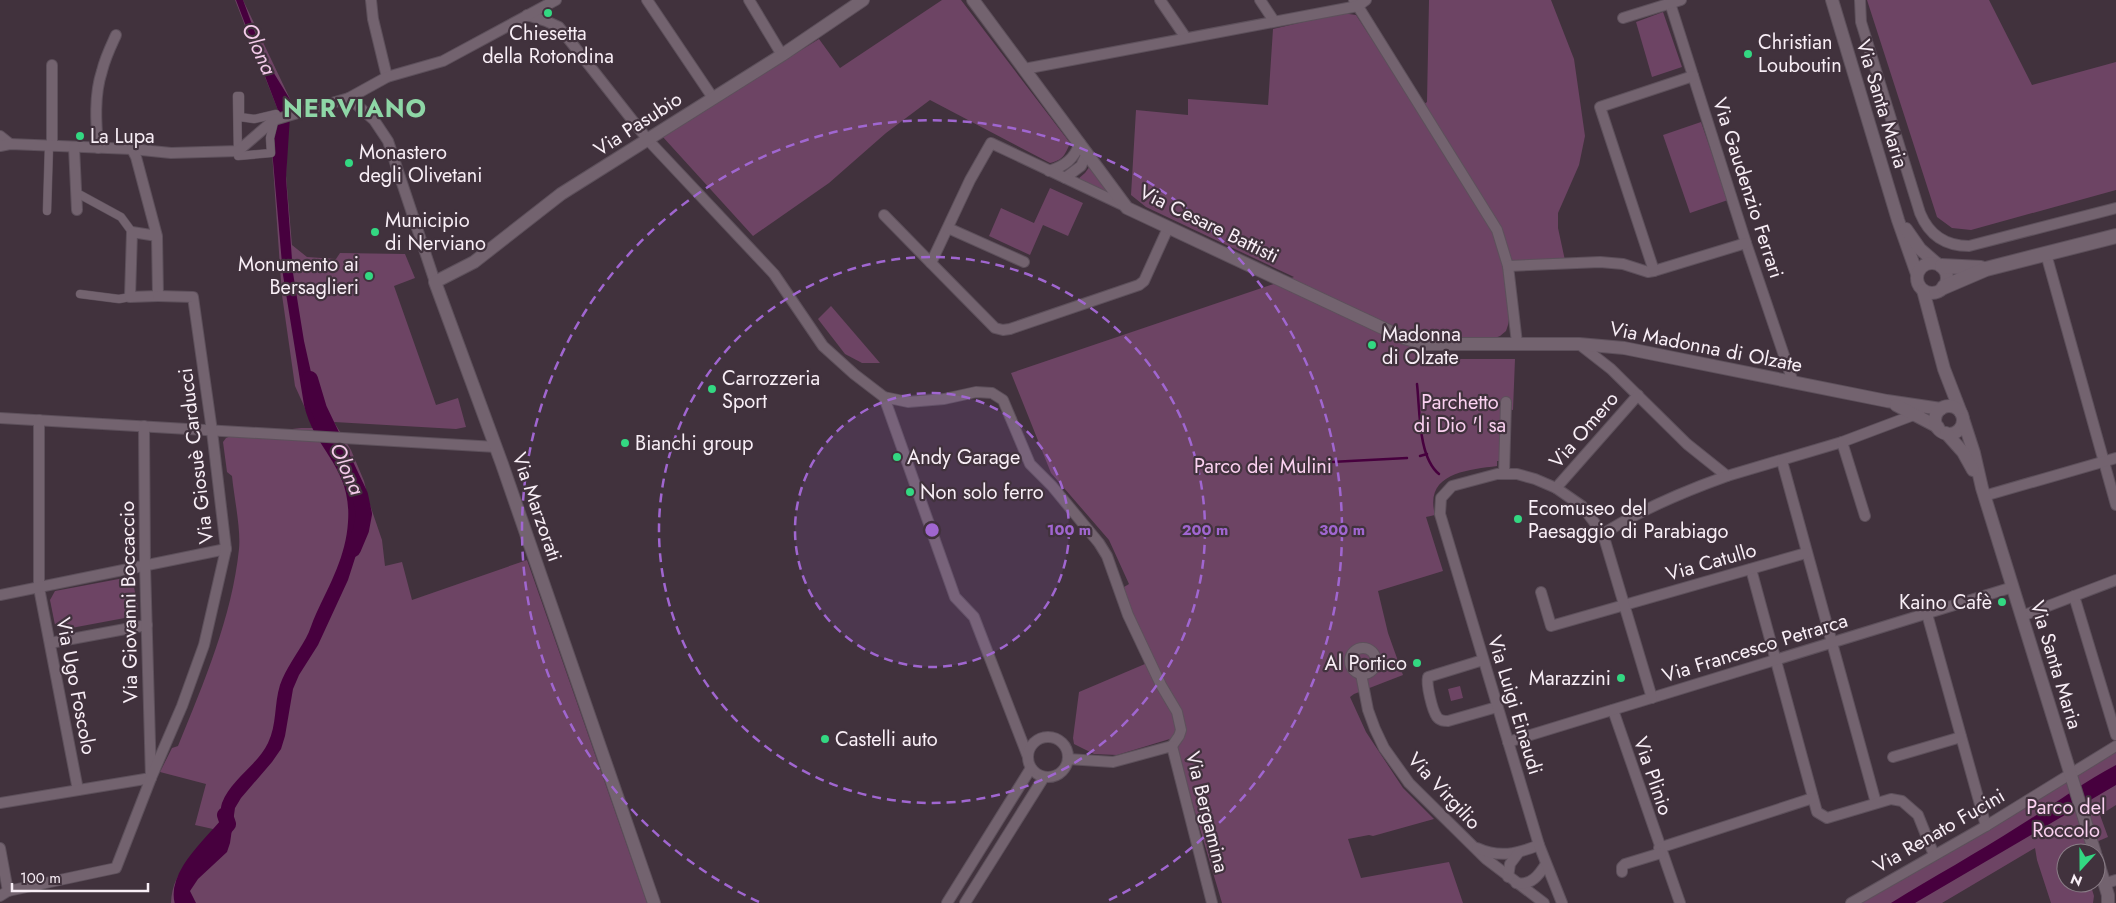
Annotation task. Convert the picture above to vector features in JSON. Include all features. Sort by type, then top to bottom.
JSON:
[{"type":"main road","points":[[1941,289],[1986,269],[2116,236]]},
{"type":"main road","points":[[1939,264],[1986,269]]},
{"type":"street","points":[[372,0],[373,19],[387,77]]},
{"type":"street","points":[[647,0],[713,98]]},
{"type":"street","points":[[749,0],[782,55]]},
{"type":"street","name":"Via Pasubio","points":[[435,282],[482,257],[561,194],[782,55],[863,0]]},
{"type":"street","name":"Via Cesare Battisti","points":[[973,0],[1128,208],[1410,340],[1426,344],[1517,343]]},
{"type":"street","points":[[1160,0],[1186,38]]},
{"type":"street","points":[[1260,0],[1274,21]]},
{"type":"street","name":"Via Santa Maria","points":[[1832,0],[1898,220],[1919,285],[1923,290],[1944,369],[1974,454],[1983,492],[2092,843]]},
{"type":"street","points":[[1860,0],[1861,22],[1920,213],[1923,221],[1935,235],[1951,244],[1969,246],[2116,208]]},
{"type":"street","points":[[0,136],[5,145],[132,149],[171,153],[238,151],[274,120],[349,98],[387,77],[443,61],[552,1]]},
{"type":"street","points":[[1024,69],[1274,21],[1359,2],[1498,230],[1508,266],[1517,343]]},
{"type":"street","points":[[1623,18],[1676,2]]},
{"type":"street","name":"Via Gaudenzio Ferrari","points":[[1676,2],[1694,76],[1746,243],[1793,382]]},
{"type":"street","points":[[527,15],[559,27],[648,140],[774,274],[823,346],[854,374],[884,397],[908,402],[944,399],[976,392],[992,393],[1004,400],[1030,464],[1052,486],[1099,543],[1107,556],[1128,615],[1161,684],[1177,712],[1181,730],[1172,746]]},
{"type":"street","points":[[98,148],[96,121],[101,71],[116,35]]},
{"type":"street","points":[[48,211],[52,65]]},
{"type":"street","points":[[1654,271],[1600,107],[1694,76]]},
{"type":"street","points":[[237,96],[240,96],[240,117],[254,119],[276,114],[270,138],[271,153],[238,156],[238,151],[237,96]]},
{"type":"street","name":"Via Marzorati","points":[[349,98],[379,126],[388,141],[435,282],[496,447],[654,903]]},
{"type":"street","points":[[931,263],[991,143],[1128,208]]},
{"type":"street","points":[[76,147],[77,210]]},
{"type":"street","points":[[1049,171],[1066,163],[1083,148]]},
{"type":"street","points":[[1065,178],[1081,166],[1083,148]]},
{"type":"street","points":[[80,294],[119,299],[158,296],[157,236],[136,157],[132,149]]},
{"type":"street","points":[[77,193],[121,217],[132,232],[130,297]]},
{"type":"street","points":[[884,215],[995,328],[1003,330],[1139,285],[1144,281],[1168,228]]},
{"type":"street","name":"Via Santa Maria","points":[[1898,220],[1920,249],[1939,264],[1947,276],[1931,323]]},
{"type":"street","points":[[948,228],[1024,262]]},
{"type":"street","points":[[132,232],[157,236]]},
{"type":"street","points":[[1508,266],[1600,262],[1623,264],[1648,272],[1746,243]]},
{"type":"street","points":[[2046,254],[2116,505]]},
{"type":"street","points":[[1917,274],[1924,264],[1939,264]]},
{"type":"street","points":[[1923,290],[1932,293],[1941,289]]},
{"type":"street","name":"Via Giosuè Carducci","points":[[4,894],[116,868],[151,778],[182,706],[204,645],[226,549],[212,430],[193,297],[158,296]]},
{"type":"street","name":"Via Madonna di Olzate","points":[[1517,343],[1579,344],[1624,348],[1887,401],[1943,408]]},
{"type":"street","points":[[1579,344],[1611,369],[1687,444],[1727,476]]},
{"type":"street","name":"Via Santa Maria","points":[[1944,369],[1943,408],[1936,417],[1942,430],[1963,452],[1983,492]]},
{"type":"street","name":"Via Omero","points":[[1556,488],[1638,395]]},
{"type":"street","points":[[884,397],[955,597],[974,617],[1031,768],[1044,777],[1055,776],[1061,772],[1068,759],[1065,746],[1056,738],[1049,737],[1037,740],[1033,744],[1028,757]]},
{"type":"street","name":"Via Madonna di Olzate","points":[[1887,401],[1942,430]]},
{"type":"street","points":[[1506,402],[1504,474],[1536,479],[1556,488],[1582,506],[1603,534],[1652,698]]},
{"type":"street","points":[[1603,534],[1620,523],[1702,485],[1842,442],[1916,415],[1928,405]]},
{"type":"street","points":[[1942,430],[1956,432],[1962,424],[1962,416],[1954,407],[1943,408]]},
{"type":"street","points":[[0,418],[352,437],[496,447]]},
{"type":"street","name":"Via Ugo Foscolo","points":[[38,420],[39,588],[78,790]]},
{"type":"street","name":"Via Giovanni Boccaccio","points":[[144,426],[145,566],[151,778]]},
{"type":"street","points":[[1842,442],[1865,516]]},
{"type":"street","points":[[1983,492],[2116,458]]},
{"type":"street","points":[[1782,461],[1876,804]]},
{"type":"street","name":"Via Luigi Einaudi","points":[[1504,474],[1497,474],[1452,486],[1442,498],[1440,514],[1538,845],[1562,903]]},
{"type":"street","points":[[0,595],[226,549]]},
{"type":"street","name":"Via Catullo","points":[[1541,592],[1551,626],[1806,553]]},
{"type":"street","points":[[1752,568],[1817,812],[1827,818],[1897,799],[1911,807],[1920,819],[1934,855]]},
{"type":"street","points":[[2022,616],[2116,580]]},
{"type":"street","name":"Via Francesco Petrarca","points":[[1508,742],[2013,587]]},
{"type":"street","points":[[2074,596],[2116,735]]},
{"type":"street","points":[[1927,614],[1986,826]]},
{"type":"street","points":[[50,643],[147,625]]},
{"type":"street","points":[[1483,660],[1428,677],[1427,685],[1436,716],[1442,721],[1448,721],[1497,707]]},
{"type":"street","name":"Via Virgilio","points":[[1361,674],[1370,716],[1384,748],[1409,783],[1471,846],[1512,880],[1544,903]]},
{"type":"street","name":"Via Plinio","points":[[1613,710],[1660,851],[1680,903]]},
{"type":"street","points":[[1892,757],[1961,737]]},
{"type":"street","name":"Via Bergamina","points":[[1068,759],[1113,762],[1172,746],[1212,903]]},
{"type":"street","name":"Via Renato Fucini","points":[[1851,903],[2072,778],[2116,746]]},
{"type":"street","points":[[947,903],[1031,768]]},
{"type":"street","points":[[965,903],[1044,777]]},
{"type":"street","points":[[0,803],[151,778]]},
{"type":"street","points":[[1622,872],[1622,867],[1625,864],[1813,798]]},
{"type":"street","points":[[1471,846],[1495,854],[1519,852],[1538,845]]},
{"type":"street","points":[[0,848],[4,894]]},
{"type":"street","points":[[1519,852],[1510,864],[1512,880],[1525,884],[1532,881],[1546,864]]},
{"type":"street","name":"Via Santa Maria","points":[[2108,903],[2110,882]]},
{"type":"street","points":[[2108,903],[2113,903]]},
{"type":"green space","points":[[235,0],[243,0],[291,101],[286,176],[292,245],[307,257],[336,259],[340,253],[405,254],[415,278],[394,286],[436,405],[458,398],[466,427],[456,429],[334,422],[351,450],[364,481],[382,540],[385,566],[402,562],[412,600],[527,560],[647,903],[171,903],[176,880],[181,872],[215,835],[213,829],[195,825],[206,784],[160,772],[172,748],[178,746],[207,673],[216,649],[235,574],[239,549],[238,523],[232,476],[227,472],[223,442],[231,436],[314,428],[295,386],[282,295],[271,138],[279,113]]},
{"type":"green space","points":[[942,0],[961,0],[1070,143],[1061,159],[1050,163],[930,100],[886,133],[829,183],[753,236],[662,136],[819,39],[840,68]]},
{"type":"green space","name":"Parco dei Mulini","points":[[1429,0],[1551,0],[1574,59],[1585,136],[1579,165],[1558,213],[1558,228],[1566,265],[1505,271],[1509,319],[1506,331],[1500,336],[1490,340],[1426,339],[1353,315],[1438,359],[1515,359],[1513,410],[1503,408],[1500,461],[1497,461],[1497,466],[1461,472],[1442,482],[1436,490],[1433,501],[1435,515],[1426,517],[1443,571],[1378,591],[1388,633],[1403,675],[1350,697],[1366,732],[1403,788],[1434,819],[1373,836],[1348,839],[1361,878],[1449,862],[1463,903],[1222,903],[1173,738],[1117,755],[1094,754],[1074,744],[1073,738],[1079,692],[1152,661],[1127,601],[1124,587],[1129,584],[1109,540],[1051,473],[1011,373],[1294,277],[1146,207],[1131,195],[1136,110],[1188,115],[1188,99],[1268,105],[1273,29],[1342,13],[1356,15],[1417,109],[1427,102]]},
{"type":"green space","points":[[1867,0],[1989,0],[2032,85],[2116,62],[2116,190],[1971,230],[1952,228],[1937,217]]},
{"type":"green space","points":[[1663,12],[1682,67],[1652,77],[1636,22]]},
{"type":"green space","points":[[1701,122],[1728,200],[1690,213],[1663,135]]},
{"type":"green space","points":[[1090,166],[1107,192],[1078,179]]},
{"type":"green space","points":[[1050,188],[1083,203],[1068,236],[1043,225],[1030,255],[989,236],[1001,208],[1034,223]]},
{"type":"green space","points":[[831,306],[880,363],[862,363],[845,354],[818,319]]},
{"type":"green space","points":[[124,578],[133,582],[138,608],[130,617],[66,629],[55,625],[50,600],[55,591]]},
{"type":"green space","points":[[1460,686],[1463,698],[1451,701],[1448,689]]},
{"type":"green space","name":"Parco del Roccolo","points":[[2116,750],[2116,805],[2100,815],[2108,837],[2094,843],[2056,843],[2056,893],[2093,893],[2093,903],[2051,903],[2035,848],[1942,903],[1858,903]]},
{"type":"water","points":[[236,0],[243,0],[264,57],[291,101],[286,178],[293,273],[304,341],[321,417],[326,431],[338,446],[352,472],[362,506],[362,523],[356,555],[348,580],[318,645],[299,675],[293,689],[281,749],[235,808],[227,852],[198,879],[190,891],[196,903],[180,903],[179,885],[184,877],[217,844],[221,829],[221,808],[226,794],[257,759],[268,743],[273,729],[282,679],[307,635],[336,570],[347,534],[348,522],[348,503],[339,473],[316,435],[304,405],[283,275],[271,138],[279,113]]},
{"type":"water","points":[[2116,765],[2116,785],[1915,903],[1891,903],[2003,836]]},
{"type":"waterway","name":"Olona","points":[[310,379],[319,409],[360,495],[364,514],[361,530],[353,549]]},
{"type":"waterway","points":[[1417,384],[1424,445],[1432,466],[1439,474]]},
{"type":"waterway","points":[[1420,456],[1427,454]]},
{"type":"waterway","points":[[1331,462],[1407,458]]},
{"type":"waterway","name":"Olona","points":[[183,903],[184,882],[189,871],[228,824],[225,815]]},
{"type":"place","name":"Chiesetta della Rotondina","points":[[548,13]]},
{"type":"place","name":"Christian Louboutin","points":[[1748,54]]},
{"type":"place","name":"La Lupa","points":[[80,136]]},
{"type":"place","name":"Monastero degli Olivetani","points":[[349,163]]},
{"type":"place","name":"Municipio di Nerviano","points":[[375,232]]},
{"type":"place","name":"Monumento ai Bersaglieri","points":[[369,276]]},
{"type":"place","name":"Madonna di Olzate","points":[[1372,345]]},
{"type":"place","name":"Carrozzeria Sport","points":[[712,389]]},
{"type":"place","name":"Bianchi group","points":[[625,443]]},
{"type":"place","name":"Andy Garage","points":[[897,457]]},
{"type":"place","name":"Non solo ferro","points":[[910,492]]},
{"type":"place","name":"Ecomuseo del Paesaggio di Parabiago","points":[[1518,519]]},
{"type":"place","name":"Kaino Cafè","points":[[2002,602]]},
{"type":"place","name":"Al Portico","points":[[1417,663]]},
{"type":"place","name":"Marazzini","points":[[1621,678]]},
{"type":"place","name":"Castelli auto","points":[[825,739]]},
{"type":"district","name":"NERVIANO","points":[[355,108]]},
{"type":"park label","name":"Parchetto di Dio 'l sa","points":[[1460,414]]}]
